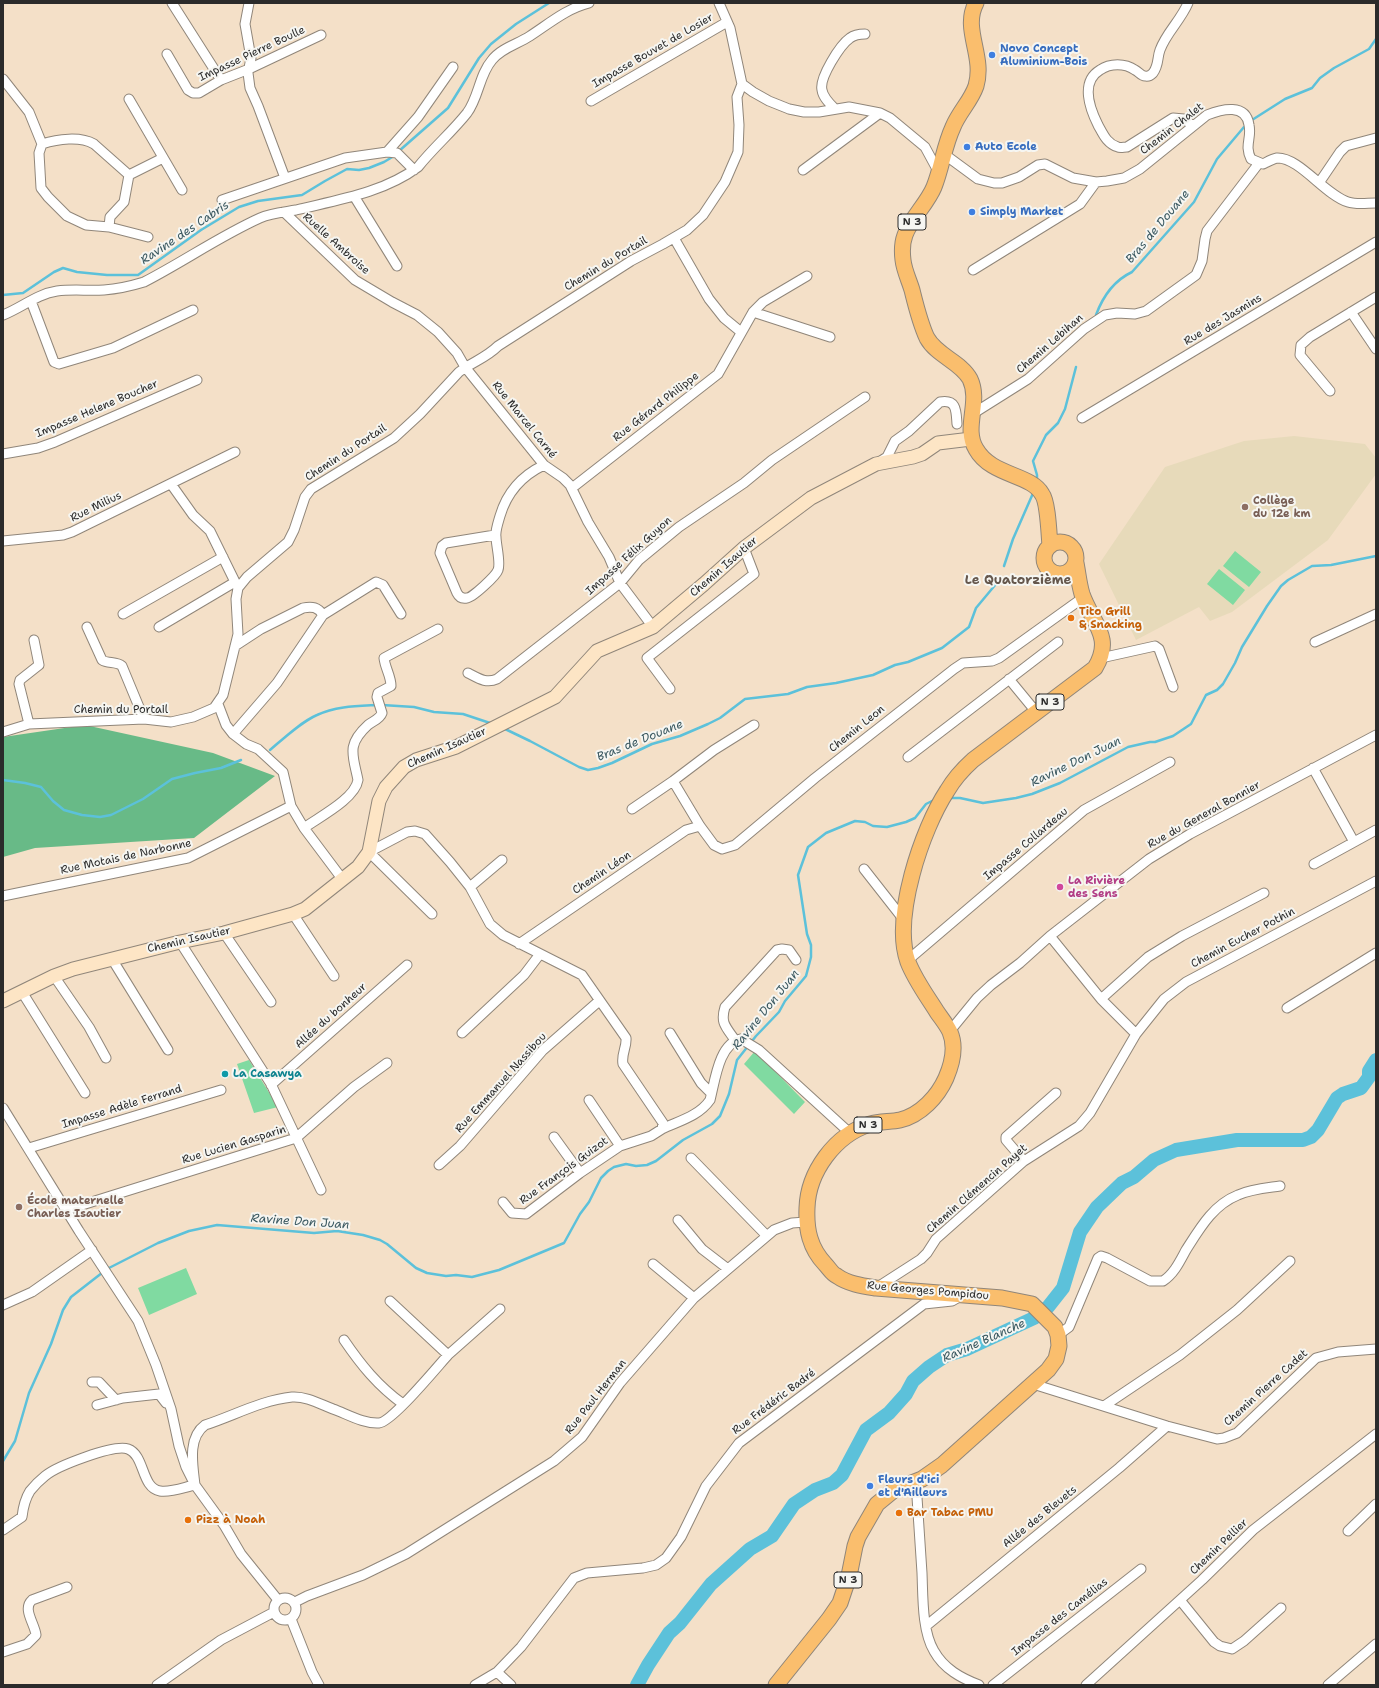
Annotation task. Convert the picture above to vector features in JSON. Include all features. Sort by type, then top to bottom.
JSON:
[{"type":"main road","name":"N 3","points":[[971,439],[974,413],[974,392],[972,384],[969,377],[961,369],[937,350],[928,340],[903,262],[902,248],[905,234],[933,188],[948,138],[954,125],[968,103],[979,74],[978,60],[972,30],[972,17],[976,3]]},
{"type":"main road","name":"Chemin Isautier","points":[[3,1001],[54,976],[73,969],[180,942],[224,933],[293,914],[305,909],[358,867],[369,852],[379,801],[386,787],[404,767],[416,760],[456,747],[555,697],[597,651],[653,627],[744,548],[811,498],[876,464],[922,454],[938,443],[971,439]]},
{"type":"main road","points":[[971,439],[979,455],[985,461],[992,466],[1037,487],[1043,494],[1047,517],[1055,544]]},
{"type":"main road","points":[[1083,595],[1060,574],[1052,572],[1046,565],[1045,555],[1055,544],[1066,544],[1074,550],[1076,554],[1076,563],[1083,595],[1102,636],[1103,647],[1101,658]]},
{"type":"main road","points":[[1060,574],[1070,571],[1076,563]]},
{"type":"main road","name":"Rue Georges Pompidou","points":[[1057,1331],[1032,1304],[1002,1298],[961,1296],[876,1288],[856,1284],[836,1276],[817,1255],[809,1238],[806,1222],[807,1200],[813,1178],[822,1160],[836,1146],[851,1134],[872,1123],[901,1120],[915,1114],[927,1105],[939,1092],[952,1060],[953,1044],[950,1031],[913,974],[908,960],[904,920],[906,901],[916,859],[937,808],[959,773],[972,760],[1095,668],[1101,658]]},
{"type":"main road","name":"N 3","points":[[776,1685],[829,1620],[840,1603],[849,1576],[854,1546],[877,1504],[894,1490],[916,1482],[942,1465],[1048,1370],[1056,1359],[1060,1346],[1057,1331]]},
{"type":"street","points":[[172,3],[221,80]]},
{"type":"street","points":[[249,3],[244,24],[251,58],[248,69],[250,88],[285,178]]},
{"type":"street","points":[[3,315],[55,291],[75,289],[103,290],[130,286],[144,282],[243,225],[262,217],[354,196],[396,181],[414,170],[467,113],[474,102],[491,60],[504,50],[530,36],[566,12],[589,3]]},
{"type":"street","name":"Chemin du Portail","points":[[159,627],[237,585],[247,577],[288,542],[298,519],[302,502],[311,489],[394,438],[420,414],[465,367],[490,354],[498,346],[631,261],[687,230],[703,215],[725,182],[738,152],[739,125],[737,97],[742,84],[727,22],[719,3]]},
{"type":"street","points":[[1188,3],[1184,14],[1162,45],[1159,53],[1159,62],[1153,73],[1145,76],[1135,69],[1126,66],[1107,66],[1099,70],[1092,79],[1089,89],[1089,100],[1091,110],[1105,138],[1118,148],[1127,147],[1173,118],[1184,119],[1194,126]]},
{"type":"street","name":"Impasse Bouvet de Losier","points":[[591,101],[727,22]]},
{"type":"street","points":[[834,108],[826,99],[822,90],[822,83],[832,61],[844,44],[851,37],[865,34]]},
{"type":"street","name":"Impasse Pierre Boulle","points":[[167,54],[188,90],[193,93],[199,93],[221,80],[321,35]]},
{"type":"street","points":[[387,152],[418,117],[453,67]]},
{"type":"street","points":[[3,79],[29,112],[42,144],[39,153],[41,188],[48,197],[68,216],[86,225],[109,227],[148,237]]},
{"type":"street","points":[[742,84],[769,101],[790,109],[812,112],[849,107],[880,113],[890,118],[925,147],[938,171]]},
{"type":"street","points":[[129,99],[182,190]]},
{"type":"street","name":"Chemin Chalet","points":[[944,154],[978,179],[994,183],[1002,183],[1019,177],[1038,165],[1045,164],[1073,178],[1096,182],[1124,178],[1140,169],[1207,115],[1219,110],[1230,108],[1245,115],[1250,126],[1247,146],[1248,153],[1251,159],[1259,163]]},
{"type":"street","points":[[803,170],[880,113]]},
{"type":"street","points":[[1319,183],[1340,152],[1346,146],[1376,138]]},
{"type":"street","points":[[42,144],[53,141],[82,139],[88,141],[94,144],[129,175]]},
{"type":"street","points":[[222,200],[345,158],[387,152],[397,153],[414,170]]},
{"type":"street","points":[[129,175],[163,158]]},
{"type":"street","points":[[1259,163],[1263,164],[1277,158],[1289,160],[1332,194],[1347,202],[1376,203]]},
{"type":"street","name":"Chemin Lebihan","points":[[974,413],[1028,379],[1084,328],[1105,315],[1117,313],[1135,314],[1146,311],[1196,275],[1202,261],[1205,239],[1208,232],[1259,163]]},
{"type":"street","points":[[109,227],[110,217],[124,202],[129,175]]},
{"type":"street","points":[[973,270],[1080,204],[1096,182]]},
{"type":"street","points":[[354,196],[397,266]]},
{"type":"street","name":"Ruelle Ambroise","points":[[284,212],[355,280],[417,315],[438,332],[457,353],[465,367]]},
{"type":"street","points":[[674,238],[709,299],[724,318],[740,332]]},
{"type":"street","name":"Rue des Jasmins","points":[[1082,418],[1376,242]]},
{"type":"street","name":"Rue Gérard Philippe","points":[[572,488],[718,374],[740,332],[753,312],[763,302],[807,276]]},
{"type":"street","points":[[1330,391],[1300,355],[1301,345],[1310,337],[1376,297]]},
{"type":"street","points":[[31,301],[54,362],[59,364],[113,348],[193,310]]},
{"type":"street","points":[[753,312],[830,337]]},
{"type":"street","points":[[1351,312],[1376,349]]},
{"type":"street","name":"Rue Marcel Carné","points":[[465,367],[544,465],[563,478],[572,488],[620,583],[653,627]]},
{"type":"street","name":"Impasse Helene Boucher","points":[[3,454],[38,448],[55,442],[198,380]]},
{"type":"street","name":"Impasse Félix Guyon","points":[[468,673],[486,681],[497,679],[620,583],[639,560],[679,527],[744,483],[772,460],[865,397]]},
{"type":"street","name":"Chemin Isautier","points":[[876,464],[887,457],[895,441],[909,431],[940,402],[947,401],[953,404],[956,411],[956,424]]},
{"type":"street","name":"Rue Milius","points":[[3,541],[63,535],[72,532],[235,452]]},
{"type":"street","points":[[495,535],[446,542],[442,546],[440,550],[457,593],[461,598],[472,596],[498,572],[499,566],[495,535],[504,503],[514,486],[532,470],[544,465]]},
{"type":"street","points":[[171,484],[193,516],[210,531],[237,585],[236,600],[238,634],[224,695],[218,704],[226,725],[233,734],[246,744],[258,749],[283,772],[291,806],[304,828],[343,880]]},
{"type":"street","points":[[670,689],[647,658],[754,574],[744,548]]},
{"type":"street","points":[[123,614],[223,557]]},
{"type":"street","points":[[233,734],[277,683],[323,615],[376,582],[383,585],[401,614]]},
{"type":"street","name":"Chemin Leon","points":[[673,781],[700,826],[714,845],[722,849],[735,845],[815,778],[954,669],[963,663],[992,661],[999,658],[1083,595]]},
{"type":"street","points":[[235,646],[261,629],[303,608],[316,608],[323,615]]},
{"type":"street","points":[[1316,642],[1376,614]]},
{"type":"street","points":[[87,627],[102,660],[105,662],[119,663],[122,666],[144,719]]},
{"type":"street","points":[[304,828],[344,800],[356,786],[358,780],[352,755],[353,746],[357,737],[363,730],[382,713],[378,694],[390,686],[391,681],[384,665],[384,658],[438,628]]},
{"type":"street","points":[[29,724],[19,684],[20,680],[39,665],[34,640]]},
{"type":"street","points":[[908,758],[1058,642]]},
{"type":"street","points":[[1101,658],[1155,646],[1159,649],[1173,687]]},
{"type":"street","points":[[1009,679],[1036,713]]},
{"type":"street","name":"Chemin du Portail","points":[[3,732],[29,724],[144,719],[171,722],[193,717],[209,711],[218,704]]},
{"type":"street","points":[[632,810],[714,750],[754,725]]},
{"type":"street","name":"Rue du General Bonnier","points":[[950,1031],[977,998],[1050,936],[1149,859],[1190,834],[1376,735]]},
{"type":"street","name":"Impasse Collardeau","points":[[908,960],[1084,810],[1170,762]]},
{"type":"street","points":[[1313,768],[1354,842]]},
{"type":"street","name":"Rue Motais de Narbonne","points":[[3,896],[188,858],[291,806]]},
{"type":"street","name":"Chemin Léon","points":[[519,944],[686,830],[700,826]]},
{"type":"street","points":[[1314,864],[1376,830]]},
{"type":"street","points":[[432,914],[369,852],[407,832],[415,831],[425,834],[470,887],[490,924],[503,936],[582,975],[626,1038],[622,1058],[624,1064],[662,1120],[662,1129]]},
{"type":"street","points":[[470,887],[502,860]]},
{"type":"street","points":[[864,869],[904,920]]},
{"type":"street","name":"Chemin Eucher Pothin","points":[[1136,1034],[1164,999],[1186,982],[1376,881]]},
{"type":"street","points":[[1101,999],[1148,957],[1182,936],[1264,893]]},
{"type":"street","points":[[293,914],[334,976]]},
{"type":"street","points":[[224,933],[271,1002]]},
{"type":"street","points":[[1050,936],[1101,999],[1136,1034]]},
{"type":"street","points":[[180,942],[271,1085],[321,1190]]},
{"type":"street","points":[[796,960],[789,950],[777,950],[725,1007],[722,1015],[723,1023],[735,1040],[741,1039],[759,1050],[851,1134]]},
{"type":"street","points":[[1287,1008],[1376,953]]},
{"type":"street","points":[[462,1033],[524,975],[540,954]]},
{"type":"street","points":[[112,959],[168,1050]]},
{"type":"street","name":"Allée du bonheur","points":[[271,1085],[407,965]]},
{"type":"street","points":[[54,976],[89,1027],[106,1058]]},
{"type":"street","points":[[22,992],[85,1093]]},
{"type":"street","name":"Rue Emmanuel Nassibou","points":[[438,1165],[460,1146],[544,1050],[599,1001]]},
{"type":"street","points":[[670,1033],[701,1083],[711,1093]]},
{"type":"street","name":"Chemin Clémencin Payet","points":[[876,1288],[927,1254],[936,1239],[1024,1160],[1079,1126],[1090,1113],[1136,1034]]},
{"type":"street","name":"Rue François Guizot","points":[[503,1202],[512,1213],[526,1214],[580,1173],[620,1146],[651,1136],[662,1129],[698,1112],[706,1106],[723,1053],[735,1040]]},
{"type":"street","name":"Rue Lucien Gasparin","points":[[66,1210],[296,1138],[354,1087],[387,1063]]},
{"type":"street","name":"Impasse Adèle Ferrand","points":[[29,1148],[221,1090]]},
{"type":"street","points":[[1024,1160],[1006,1140],[1006,1136],[1056,1093]]},
{"type":"street","name":"Rue François Guizot","points":[[590,1100],[620,1146]]},
{"type":"street","points":[[3,1108],[138,1322],[156,1365],[171,1409],[179,1446],[186,1467],[196,1485],[241,1554],[278,1600]]},
{"type":"street","points":[[554,1138],[580,1173]]},
{"type":"street","points":[[691,1158],[767,1236]]},
{"type":"street","points":[[1057,1331],[1069,1327],[1098,1258],[1101,1256],[1150,1281],[1163,1281],[1173,1272],[1202,1224],[1214,1211],[1228,1200],[1238,1195],[1280,1186]]},
{"type":"street","points":[[678,1220],[702,1249],[728,1269]]},
{"type":"street","name":"Rue Paul Herman","points":[[295,1602],[363,1575],[406,1554],[554,1461],[582,1437],[620,1383],[694,1298],[774,1230],[792,1223],[806,1222]]},
{"type":"street","points":[[3,1305],[32,1292],[92,1250]]},
{"type":"street","points":[[1104,1406],[1180,1355],[1236,1310],[1290,1261]]},
{"type":"street","points":[[653,1264],[694,1298]]},
{"type":"street","name":"Rue Frédéric Badré","points":[[475,1685],[496,1672],[527,1640],[574,1578],[587,1573],[643,1568],[656,1565],[666,1558],[681,1537],[706,1486],[739,1443],[924,1304],[952,1301],[961,1296]]},
{"type":"street","points":[[390,1301],[448,1355]]},
{"type":"street","points":[[196,1485],[193,1448],[198,1430],[205,1425],[268,1402],[293,1397],[308,1398],[368,1422],[381,1423],[389,1418],[425,1382],[448,1355],[500,1309]]},
{"type":"street","points":[[344,1340],[365,1370],[392,1396],[403,1404]]},
{"type":"street","name":"Chemin Pierre Cadet","points":[[1033,1384],[1167,1426],[1216,1439],[1237,1433],[1316,1358],[1338,1352],[1376,1349]]},
{"type":"street","points":[[92,1382],[99,1382],[116,1400]]},
{"type":"street","points":[[97,1405],[116,1400],[159,1394],[171,1409]]},
{"type":"street","name":"Allée des Bleuets","points":[[926,1626],[1113,1473],[1167,1426]]},
{"type":"street","name":"Chemin Pellier","points":[[1086,1685],[1180,1600],[1253,1530],[1376,1434]]},
{"type":"street","points":[[3,1530],[22,1517],[24,1504],[30,1491],[46,1475],[83,1457],[120,1448],[128,1449],[135,1454],[150,1486],[158,1491],[165,1492],[196,1485]]},
{"type":"street","points":[[916,1482],[924,1613],[928,1637],[933,1650],[953,1673],[980,1685]]},
{"type":"street","points":[[1348,1531],[1376,1504]]},
{"type":"street","name":"Impasse des Camélias","points":[[993,1685],[1141,1568]]},
{"type":"street","points":[[3,1652],[27,1644],[36,1635],[34,1624],[27,1608],[28,1604],[32,1600],[68,1587]]},
{"type":"street","points":[[287,1598],[295,1602],[297,1612],[291,1619],[281,1620],[274,1612],[274,1605],[278,1600],[287,1598]]},
{"type":"street","points":[[1180,1600],[1214,1642],[1220,1646],[1232,1649],[1244,1641],[1281,1608]]},
{"type":"street","points":[[157,1685],[221,1640],[274,1612]]},
{"type":"street","points":[[291,1619],[312,1672],[319,1685]]},
{"type":"street","points":[[1328,1685],[1376,1644]]},
{"type":"street","points":[[496,1672],[511,1685]]},
{"type":"shaded area","name":"Collège du 12e km","points":[[1294,436],[1365,444],[1376,458],[1376,474],[1328,540],[1232,612],[1210,621],[1199,607],[1136,640],[1099,564],[1165,467],[1244,441]]},
{"type":"green space","points":[[1235,551],[1261,572],[1249,587],[1223,566]]},
{"type":"green space","points":[[1219,569],[1245,590],[1233,605],[1207,584]]},
{"type":"green space","points":[[85,725],[213,753],[275,776],[194,838],[35,848],[3,857],[3,737]]},
{"type":"green space","points":[[755,1051],[805,1102],[794,1114],[744,1064]]},
{"type":"green space","points":[[249,1060],[278,1107],[254,1113],[237,1064]]},
{"type":"green space","points":[[186,1268],[197,1294],[149,1315],[138,1288]]},
{"type":"waterway","name":"Ravine des Cabris","points":[[399,151],[448,108],[479,58],[491,44],[516,24],[549,3]]},
{"type":"waterway","name":"Bras de Douane","points":[[1252,120],[1285,99],[1312,88],[1320,78],[1334,68],[1369,49],[1376,39]]},
{"type":"waterway","name":"Bras de Douane","points":[[1096,315],[1105,295],[1119,280],[1132,272],[1194,202],[1217,159],[1244,127]]},
{"type":"waterway","name":"Ravine des Cabris","points":[[3,295],[23,293],[54,272],[63,268],[77,272],[107,275],[138,275],[201,230],[239,207],[258,201],[302,195],[347,169],[359,170],[369,168],[394,156]]},
{"type":"waterway","name":"Bras de Douane","points":[[1037,481],[1033,461],[1046,435],[1058,423],[1065,409],[1076,367]]},
{"type":"waterway","name":"Bras de Douane","points":[[1004,566],[1013,539],[1034,491]]},
{"type":"waterway","name":"Ravine Don Juan","points":[[949,798],[960,798],[983,803],[1032,794],[1060,783],[1128,747],[1155,742],[1173,736],[1191,724],[1206,695],[1217,690],[1223,684],[1242,647],[1281,586],[1288,580],[1312,566],[1331,565],[1376,556]]},
{"type":"waterway","name":"Bras de Douane","points":[[503,728],[579,767],[588,770],[598,768],[652,744],[680,736],[708,724],[720,718],[745,699],[788,694],[807,687],[836,683],[873,675],[895,665],[908,662],[942,648],[969,627],[976,608],[996,584]]},
{"type":"waterway","name":"Bras de Douane","points":[[270,750],[299,726],[324,712],[354,706],[377,705]]},
{"type":"waterway","name":"Bras de Douane","points":[[382,705],[414,707],[434,712],[463,714],[493,724]]},
{"type":"waterway","name":"Bras de Douane","points":[[3,780],[41,787],[53,801],[64,810],[82,815],[100,817],[111,815],[143,799],[172,779],[221,768],[241,760]]},
{"type":"waterway","name":"Ravine Don Juan","points":[[3,1461],[15,1441],[29,1393],[51,1344],[63,1310],[71,1297],[107,1269],[158,1243],[189,1231],[217,1225],[314,1233],[337,1231],[363,1235],[380,1240],[416,1268],[427,1273],[446,1276],[456,1275],[472,1277],[499,1270],[564,1243],[580,1214],[589,1202],[601,1178],[608,1171],[614,1167],[626,1164],[636,1166],[647,1165],[656,1161],[683,1140],[712,1124],[720,1116],[729,1094],[737,1060],[756,1036],[779,1012],[785,1001],[806,976],[811,957],[811,945],[807,934],[798,875],[808,847],[826,833],[855,821],[865,822],[873,826],[887,827],[906,822],[915,818],[926,804],[936,799]]},
{"type":"waterway","name":"Ravine Blanche","points":[[637,1685],[669,1633],[680,1623],[711,1584],[750,1549],[772,1536],[794,1504],[815,1490],[833,1483],[842,1475],[866,1430],[889,1413],[906,1394],[913,1381],[929,1367],[947,1355],[967,1349],[1034,1318],[1048,1307],[1063,1288],[1080,1232],[1097,1207],[1122,1183],[1134,1177],[1154,1160],[1176,1150],[1237,1140],[1303,1140],[1311,1137],[1318,1130],[1337,1098],[1343,1094],[1361,1088],[1369,1077],[1369,1071],[1376,1060]]},
{"type":"place","name":"Novo Concept Aluminium-Bois","points":[[992,55]]},
{"type":"place","name":"Auto Ecole","points":[[967,147]]},
{"type":"place","name":"Simply Market","points":[[972,212]]},
{"type":"place","name":"Collège du 12e km","points":[[1245,507]]},
{"type":"place","name":"Tito Grill & Snacking","points":[[1071,618]]},
{"type":"place","name":"La Rivière des Sens","points":[[1060,887]]},
{"type":"place","name":"La Casawya","points":[[225,1074]]},
{"type":"place","name":"École maternelle Charles Isautier","points":[[19,1207]]},
{"type":"place","name":"Fleurs d'ici et d'Ailleurs","points":[[870,1486]]},
{"type":"place","name":"Bar Tabac PMU","points":[[899,1513]]},
{"type":"place","name":"Pizz à Noah","points":[[188,1520]]},
{"type":"district","name":"Le Quatorzième","points":[[1018,581]]}]
